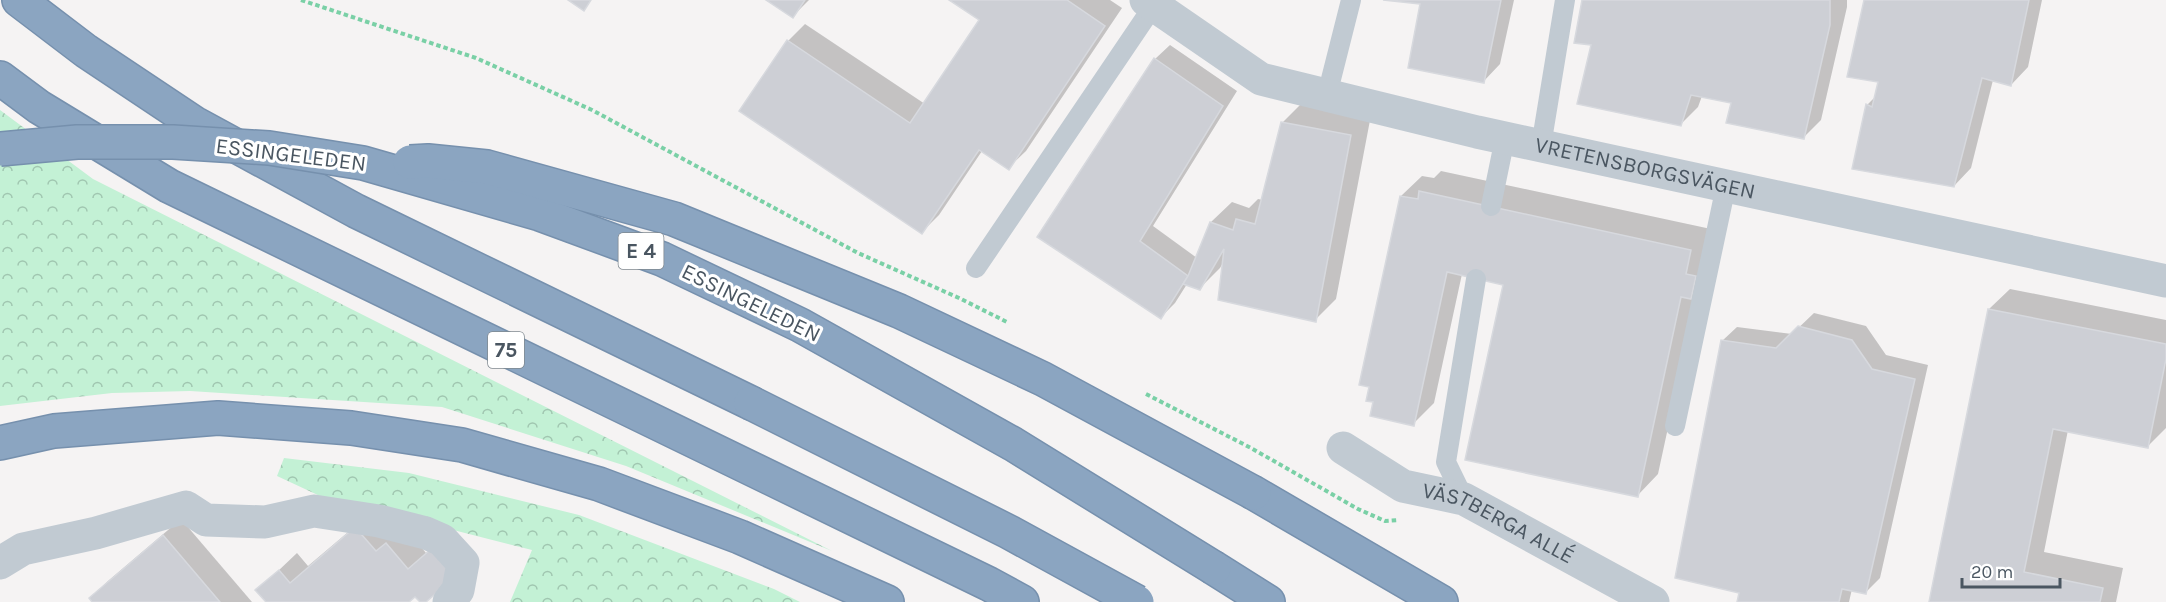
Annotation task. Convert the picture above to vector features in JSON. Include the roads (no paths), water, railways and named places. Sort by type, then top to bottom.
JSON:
[{"type":"highway","points":[[19,0],[86,51],[194,123],[356,211],[751,403],[1009,532],[1137,602]]},
{"type":"highway","name":"75","points":[[0,78],[39,107],[169,186],[1022,602]]},
{"type":"highway","name":"ESSINGELEDEN","points":[[0,149],[77,142],[173,142],[269,148],[363,163],[540,214],[662,259],[800,325],[1013,444],[1268,602]]},
{"type":"highway","points":[[363,163],[428,161],[488,167],[674,219],[909,316],[1042,379],[1254,493],[1441,602]]},
{"type":"highway","points":[[0,443],[54,431],[218,418],[351,428],[462,445],[610,488],[740,537],[887,602]]},
{"type":"street","name":"VRETENSBORGSVÄGEN","points":[[1150,3],[1261,79],[1505,138],[2166,281]]},
{"type":"street","name":"VÄSTBERGA ALLÉ","points":[[1342,448],[1403,486],[1464,499],[1653,602]]},
{"type":"street","points":[[0,563],[23,549],[96,533],[186,507],[206,520],[265,522],[314,510],[379,521],[426,533],[442,540],[463,563],[458,590],[449,602]]},
{"type":"lane","points":[[1327,95],[1351,0]]},
{"type":"lane","points":[[1541,146],[1565,0]]},
{"type":"lane","points":[[976,268],[1150,3]]},
{"type":"lane","points":[[1491,206],[1505,138]]},
{"type":"lane","points":[[1675,426],[1726,186]]},
{"type":"lane","points":[[1464,499],[1446,462],[1476,279]]}]
